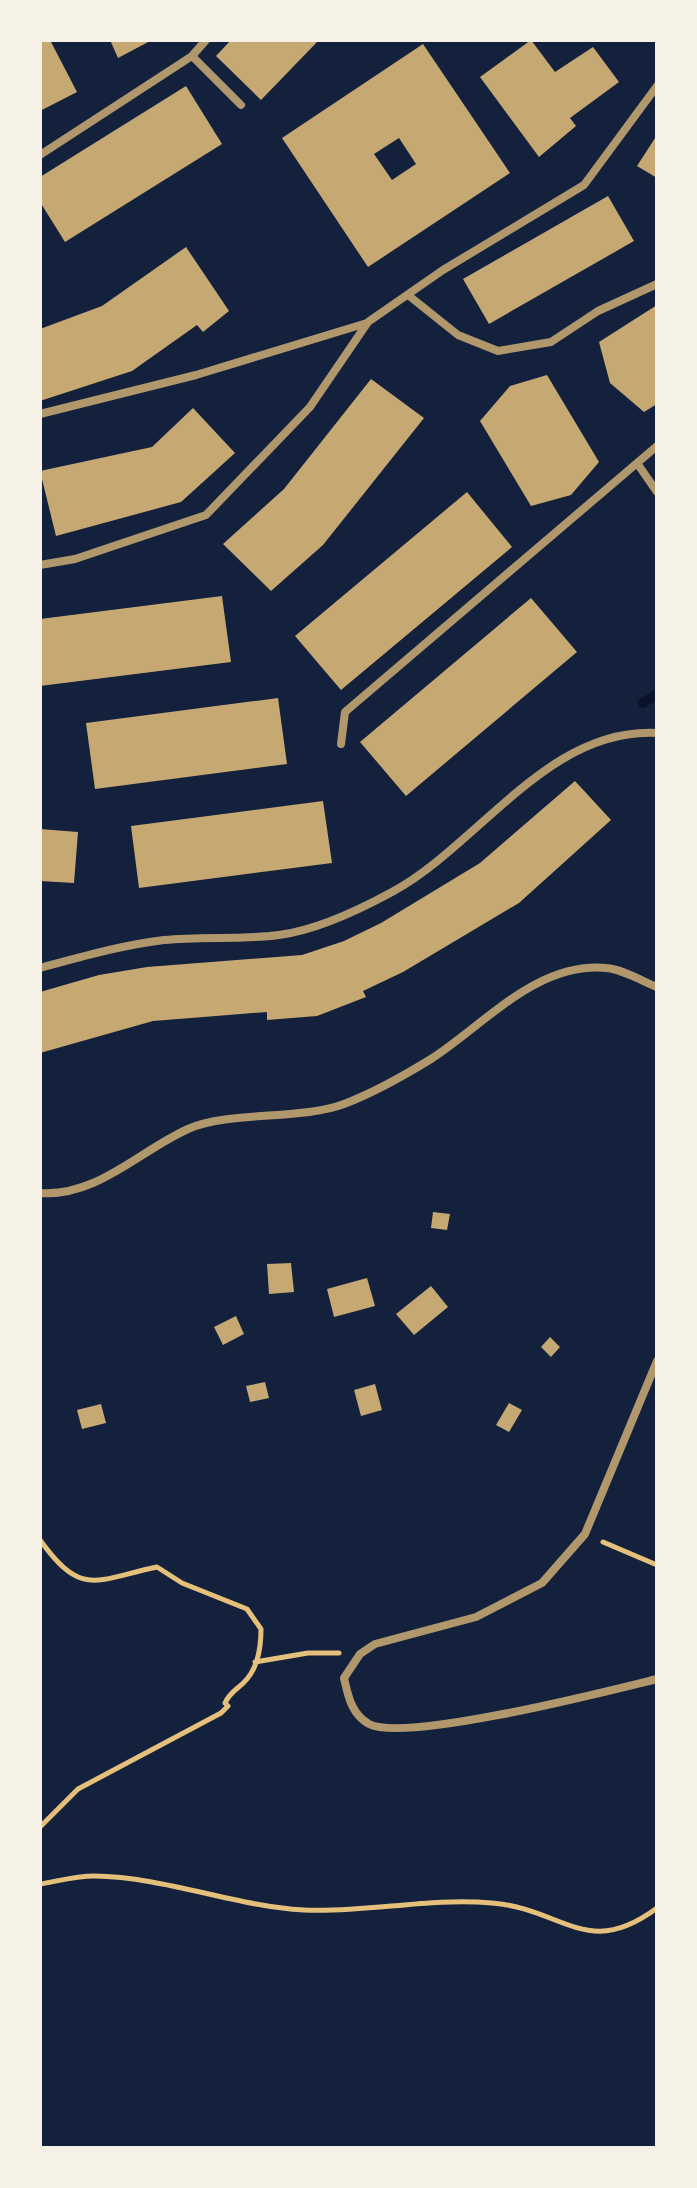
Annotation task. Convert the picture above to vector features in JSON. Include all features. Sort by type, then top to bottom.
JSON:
[{"type":"street","points":[[40,155],[192,56],[206,40]]},
{"type":"street","points":[[192,56],[241,105]]},
{"type":"street","points":[[40,414],[196,375],[368,322],[584,185],[657,86]]},
{"type":"street","points":[[408,295],[458,335],[498,351],[551,342],[598,311],[657,284]]},
{"type":"street","points":[[40,565],[75,559],[206,515],[310,407],[368,322]]},
{"type":"street","points":[[341,744],[345,712],[558,534],[657,446]]},
{"type":"street","points":[[637,463],[657,492]]},
{"type":"street","points":[[40,968],[105,950],[165,940],[282,935],[345,915],[427,870],[541,772],[589,746],[644,732],[657,733]]},
{"type":"street","points":[[40,1193],[58,1194],[102,1181],[156,1144],[192,1127],[343,1105],[431,1059],[508,1000],[564,974],[607,968],[657,987]]},
{"type":"street","points":[[657,1361],[585,1534],[542,1583],[476,1617],[375,1644],[360,1654],[344,1678],[350,1706],[369,1724],[406,1728],[516,1712],[657,1679]]},
{"type":"path","points":[[585,1534],[657,1565]]},
{"type":"path","points":[[40,1540],[65,1572],[78,1578],[114,1579],[157,1567],[182,1583],[247,1609],[261,1629],[255,1662],[247,1679],[232,1689],[225,1703],[228,1706],[221,1713],[143,1751],[78,1789],[40,1827]]},
{"type":"path","points":[[255,1662],[308,1653],[360,1654]]},
{"type":"path","points":[[40,1884],[94,1876],[148,1881],[304,1910],[448,1901],[496,1903],[545,1914],[598,1933],[630,1928],[657,1908]]},
{"type":"building","points":[[40,40],[50,40],[77,92],[40,111]]},
{"type":"building","points":[[110,40],[152,40],[118,58]]},
{"type":"building","points":[[231,40],[319,40],[261,100],[216,56]]},
{"type":"building","points":[[531,40],[555,72],[593,47],[619,82],[570,118],[576,126],[539,157],[480,77]]},
{"type":"building","points":[[423,44],[510,173],[368,267],[282,138]],"holes":[[[399,138],[416,164],[392,180],[374,154]]]},
{"type":"building","points":[[186,86],[222,144],[65,242],[40,202],[40,177]]},
{"type":"building","points":[[657,135],[657,178],[637,166]]},
{"type":"building","points":[[608,196],[634,241],[489,324],[463,279]]},
{"type":"building","points":[[186,247],[229,311],[203,332],[197,325],[132,371],[40,401],[40,329],[102,306]]},
{"type":"building","points":[[657,305],[657,404],[644,412],[610,383],[599,342]]},
{"type":"building","points":[[547,375],[599,462],[571,495],[531,506],[480,421],[510,386]]},
{"type":"building","points":[[371,379],[424,418],[323,545],[271,591],[223,544],[284,489]]},
{"type":"building","points":[[193,408],[235,453],[181,502],[56,536],[40,471],[152,447]]},
{"type":"building","points":[[467,492],[512,547],[341,690],[295,636]]},
{"type":"building","points":[[222,596],[231,662],[40,686],[40,619]]},
{"type":"building","points":[[531,598],[577,652],[406,796],[360,742]]},
{"type":"building","points":[[278,698],[287,764],[95,789],[86,723]]},
{"type":"building","points":[[575,781],[611,820],[519,903],[403,972],[363,991],[366,997],[317,1016],[267,1020],[267,1012],[153,1021],[40,1053],[40,992],[99,975],[147,967],[302,955],[344,941],[381,923],[480,863]]},
{"type":"building","points":[[323,801],[332,863],[139,888],[131,826]]},
{"type":"building","points":[[40,829],[78,832],[74,883],[40,881]]},
{"type":"building","points":[[433,1212],[450,1214],[447,1230],[431,1228]]},
{"type":"building","points":[[291,1263],[294,1292],[269,1294],[267,1264]]},
{"type":"building","points":[[367,1278],[375,1306],[334,1317],[327,1289]]},
{"type":"building","points":[[431,1286],[448,1307],[414,1335],[396,1314]]},
{"type":"building","points":[[236,1316],[244,1334],[223,1345],[214,1327]]},
{"type":"building","points":[[550,1337],[560,1347],[551,1357],[541,1347]]},
{"type":"building","points":[[265,1382],[269,1398],[250,1402],[246,1386]]},
{"type":"building","points":[[375,1384],[382,1410],[361,1416],[354,1390]]},
{"type":"building","points":[[509,1403],[522,1410],[509,1432],[496,1425]]},
{"type":"building","points":[[101,1404],[106,1423],[82,1429],[77,1410]]},
{"type":"waterway","points":[[643,703],[657,694]]}]
